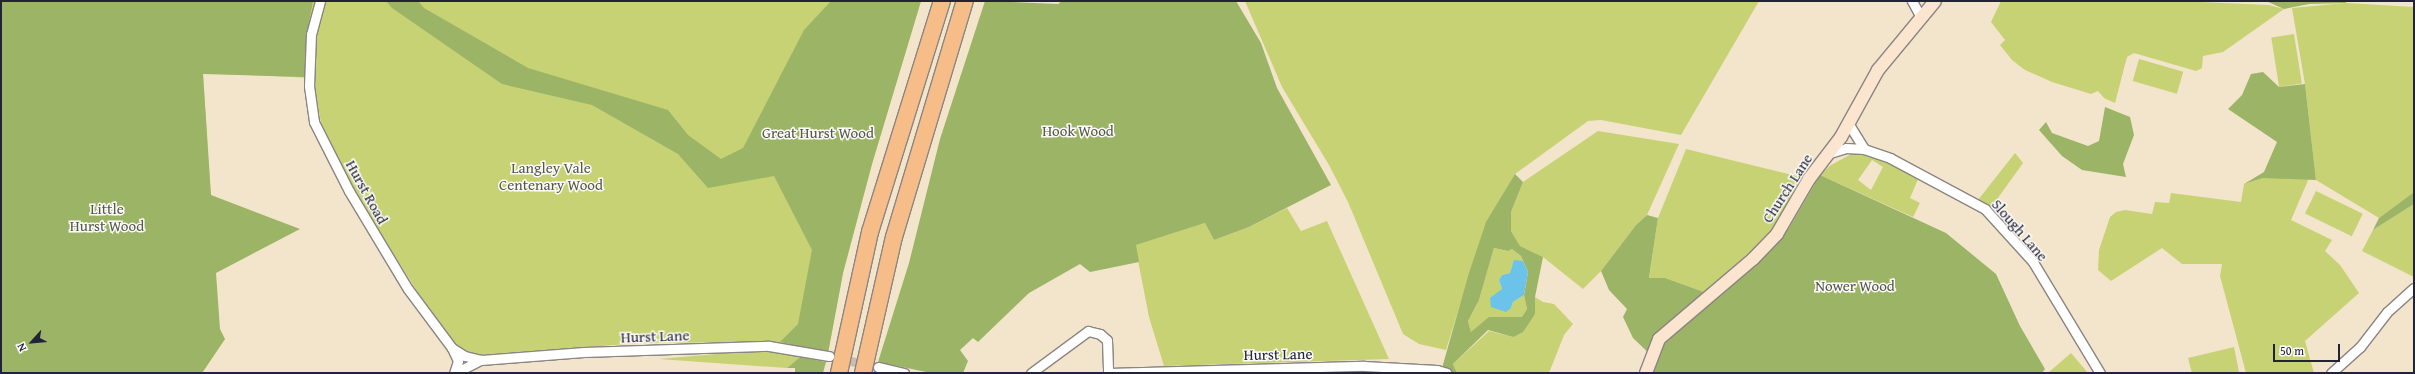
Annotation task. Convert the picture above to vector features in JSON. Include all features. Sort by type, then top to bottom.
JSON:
[{"type":"highway","points":[[839,373],[870,232],[942,1]]},
{"type":"highway","points":[[863,373],[894,236],[965,1]]},
{"type":"street","name":"Hurst Road","points":[[320,1],[311,42],[309,86],[314,122],[349,191],[408,289],[452,348],[465,356],[481,360]]},
{"type":"street","points":[[1912,1],[1921,17]]},
{"type":"street","name":"Church Lane","points":[[1646,373],[1659,339],[1753,259],[1777,234],[1809,179],[1830,153],[1848,124],[1878,70],[1935,1]]},
{"type":"street","points":[[1848,124],[1864,149]]},
{"type":"street","name":"Slough Lane","points":[[1830,153],[1846,148],[1864,149],[1890,158],[1925,175],[1985,209],[2032,262],[2100,373]]},
{"type":"street","points":[[2332,373],[2360,347],[2387,312],[2414,288]]},
{"type":"street","points":[[1032,373],[1088,331],[1100,334],[1107,340],[1108,373]]},
{"type":"street","name":"Hurst Lane","points":[[481,360],[584,352],[769,346],[829,356]]},
{"type":"street","points":[[452,348],[458,362],[454,373]]},
{"type":"street","points":[[454,373],[481,360]]},
{"type":"street","name":"Hurst Lane","points":[[1108,373],[1364,366],[1437,370],[1447,373]]},
{"type":"street","points":[[878,367],[904,373]]},
{"type":"green space","name":"Langley Vale Centenary Wood","points":[[1,1],[921,1],[872,164],[843,273],[828,353],[780,342],[642,343],[478,355],[457,347],[438,325],[348,181],[323,132],[312,78],[203,73],[212,216],[189,318],[225,339],[202,373],[1,373]]},
{"type":"green space","name":"Little Hurst Wood","points":[[1,1],[313,1],[306,38],[305,77],[203,74],[211,195],[300,229],[216,273],[220,329],[225,339],[202,373],[1,373]]},
{"type":"green space","name":"Great Hurst Wood","points":[[386,1],[418,1],[424,8],[528,68],[668,110],[688,135],[721,159],[743,148],[804,30],[831,1],[921,1],[872,164],[843,273],[828,353],[780,342],[798,324],[812,250],[774,176],[708,188],[678,154],[592,105],[502,84],[392,8]]},
{"type":"green space","name":"Hook Wood","points":[[985,1],[1058,4],[1062,1],[1236,1],[1261,43],[1277,88],[1331,185],[1249,227],[1214,240],[1205,223],[1136,245],[1139,262],[1090,272],[1080,264],[1029,293],[978,342],[973,338],[960,350],[968,361],[963,373],[931,373],[878,362],[909,263],[940,139]]},
{"type":"green space","points":[[1245,1],[1759,1],[1681,135],[1601,120],[1588,121],[1515,174],[1484,228],[1446,350],[1419,344],[1403,334],[1348,202],[1329,165],[1282,87]]},
{"type":"green space","points":[[2001,1],[2175,1],[2269,5],[2284,9],[2223,52],[2203,56],[2202,68],[2196,71],[2134,53],[2127,57],[2115,103],[2104,98],[2098,91],[2091,94],[2052,82],[2025,70],[2012,60],[2000,45],[2005,40],[1991,22]]},
{"type":"green space","points":[[2266,1],[2346,1],[2346,3],[2309,4],[2284,9]]},
{"type":"green space","points":[[2346,3],[2414,7],[2414,192],[2379,218],[2316,180],[2305,84],[2292,8]]},
{"type":"green space","points":[[2294,34],[2302,83],[2279,87],[2271,38]]},
{"type":"green space","points":[[2139,59],[2183,72],[2177,94],[2133,81]]},
{"type":"green space","points":[[2263,72],[2279,87],[2305,84],[2316,180],[2263,178],[2244,184],[2264,172],[2277,142],[2228,109],[2242,95],[2251,74]]},
{"type":"green space","points":[[2105,107],[2130,117],[2134,135],[2123,164],[2126,177],[2082,170],[2062,156],[2039,130],[2046,122],[2052,133],[2088,146],[2099,141]]},
{"type":"green space","points":[[1598,131],[1679,144],[1647,215],[1636,225],[1601,271],[1583,289],[1543,257],[1520,246],[1511,231],[1511,212],[1523,182]]},
{"type":"green space","points":[[1686,149],[1801,177],[1785,211],[1769,235],[1704,292],[1665,278],[1649,279],[1658,218]]},
{"type":"green space","points":[[1855,152],[1868,155],[1919,177],[1910,198],[1920,203],[1913,217],[1820,175],[1831,165]],"holes":[[[1872,160],[1883,167],[1871,190],[1858,180]]]},
{"type":"green space","points":[[2015,153],[2023,163],[1990,209],[1978,200]]},
{"type":"green space","points":[[1515,174],[1523,182],[1511,212],[1511,231],[1520,246],[1543,257],[1535,297],[1535,314],[1523,332],[1513,337],[1488,330],[1453,364],[1457,373],[1454,373],[1442,368],[1469,273],[1486,222]],"holes":[[[1494,248],[1508,251],[1512,249],[1521,256],[1528,272],[1524,295],[1527,309],[1522,317],[1489,317],[1471,332],[1468,321],[1479,300]]]},
{"type":"green space","name":"Nower Wood","points":[[1820,175],[1946,233],[1996,274],[2020,326],[2045,369],[2042,373],[1650,373],[1656,360],[1633,338],[1623,317],[1627,309],[1609,290],[1601,271],[1636,225],[1647,215],[1658,218],[1649,278],[1665,278],[1704,292],[1711,299],[1762,256],[1789,228]]},
{"type":"green space","points":[[2263,178],[2309,178],[2291,220],[2332,240],[2325,251],[2340,265],[2359,293],[2305,341],[2314,373],[2246,373],[2220,276],[2222,264],[2182,264],[2162,248],[2111,281],[2098,270],[2099,250],[2110,217],[2116,212],[2125,210],[2152,214],[2155,202],[2169,203],[2171,193],[2241,202],[2244,184]]},
{"type":"green space","points":[[2316,191],[2363,214],[2352,236],[2305,213]]},
{"type":"green space","points":[[2414,192],[2414,204],[2373,230],[2379,218]]},
{"type":"green space","points":[[2414,204],[2414,277],[2362,251],[2373,230]]},
{"type":"green space","points":[[1287,208],[1301,231],[1327,221],[1389,359],[1164,366],[1149,317],[1135,245],[1205,223],[1214,240],[1249,227]]},
{"type":"green space","points":[[1494,248],[1507,251],[1512,249],[1521,256],[1523,261],[1514,261],[1510,273],[1502,275],[1499,280],[1502,289],[1499,293],[1511,308],[1513,302],[1524,295],[1527,309],[1522,317],[1510,318],[1471,332],[1468,321],[1479,300]]},
{"type":"green space","points":[[1535,297],[1543,302],[1554,304],[1573,324],[1564,335],[1549,373],[1457,373],[1453,364],[1489,331],[1513,337],[1535,314]]},
{"type":"green space","points":[[2234,347],[2239,372],[2192,373],[2188,358]]},
{"type":"green space","points":[[761,350],[800,357],[787,368],[659,359]]},
{"type":"green space","points":[[2071,353],[2088,373],[2048,373]]},
{"type":"green space","points":[[800,357],[826,362],[823,373],[795,373],[795,368],[787,368]]},
{"type":"water","points":[[1514,260],[1523,261],[1528,272],[1524,295],[1513,302],[1511,308],[1506,312],[1491,307],[1490,298],[1502,289],[1499,280],[1502,275],[1510,273]]},
{"type":"tunnel","points":[[838,358],[869,365]]}]
